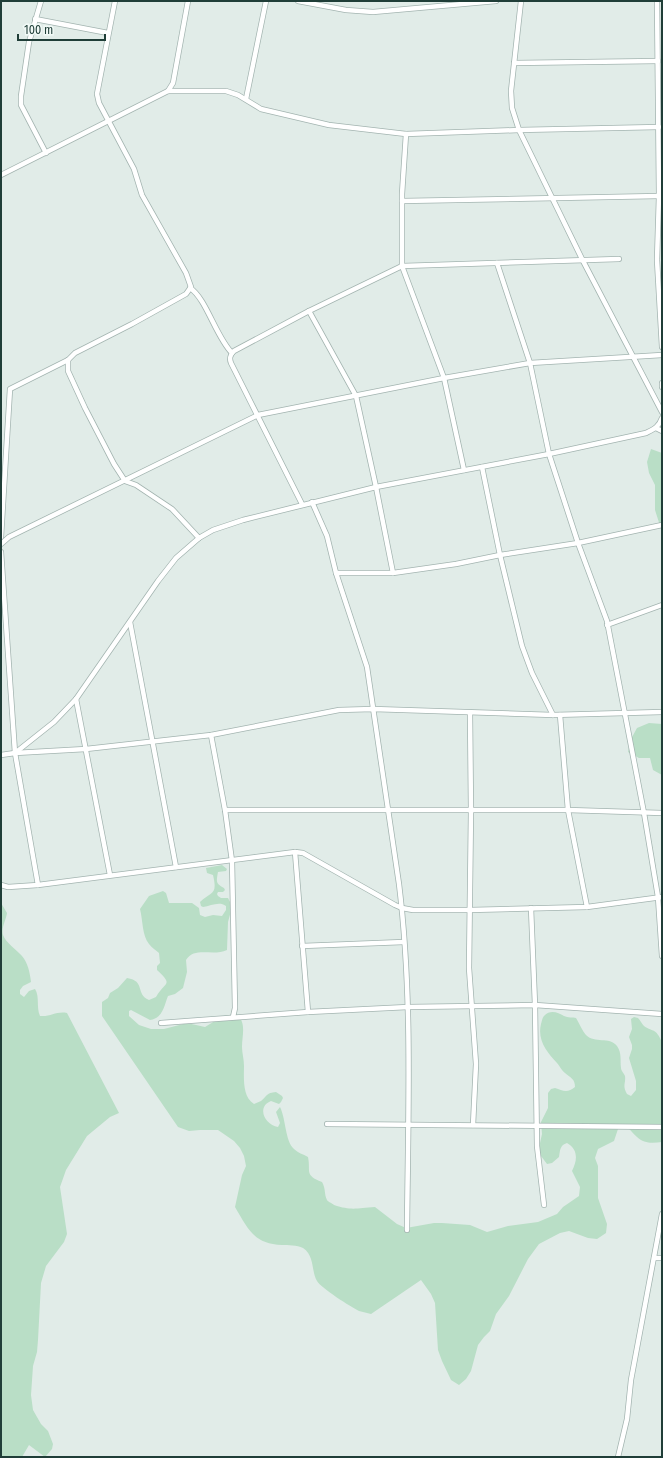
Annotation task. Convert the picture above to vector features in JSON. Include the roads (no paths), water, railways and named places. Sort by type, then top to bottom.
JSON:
[{"type":"street","points":[[41,1],[29,42],[21,96],[21,106],[46,153]]},
{"type":"street","points":[[1,537],[3,474],[10,389],[68,360],[75,353],[186,294],[190,288],[190,282],[186,273],[142,195],[134,169],[109,121],[98,104],[97,94],[115,1]]},
{"type":"street","points":[[168,91],[173,83],[188,1]]},
{"type":"street","points":[[246,99],[266,1]]},
{"type":"street","points":[[298,1],[346,10],[373,12],[496,1]]},
{"type":"street","points":[[521,1],[511,91],[512,108],[519,130],[582,259],[662,412]]},
{"type":"street","points":[[657,1],[660,196],[657,260],[662,347]]},
{"type":"street","points":[[35,19],[108,33]]},
{"type":"street","points":[[514,63],[658,61]]},
{"type":"street","points":[[1,176],[168,91],[226,91],[238,95],[261,108],[329,125],[406,134],[659,127]]},
{"type":"street","points":[[406,134],[402,201],[402,266],[444,378],[464,470]]},
{"type":"street","points":[[402,201],[660,196]]},
{"type":"street","points":[[302,504],[231,363],[230,358],[232,353],[309,311],[402,266],[619,259]]},
{"type":"street","points":[[497,263],[530,363],[549,454],[607,625],[660,897],[662,956]]},
{"type":"street","points":[[190,288],[197,294],[223,341],[232,353]]},
{"type":"street","points":[[309,311],[356,396],[393,573]]},
{"type":"street","points":[[1,544],[9,537],[258,416],[444,378],[530,363],[662,355]]},
{"type":"street","points":[[68,360],[68,371],[85,408],[114,464],[125,481],[136,485],[172,509],[199,538]]},
{"type":"street","points":[[15,753],[54,722],[76,699],[176,558],[199,538],[212,530],[302,504],[376,487],[549,454],[646,433],[656,428],[662,418]]},
{"type":"street","points":[[656,428],[662,431]]},
{"type":"street","points":[[482,467],[500,556],[522,646],[532,673],[553,715]]},
{"type":"street","points":[[312,502],[328,536],[336,573],[367,667],[402,908],[408,1007],[407,1230]]},
{"type":"street","points":[[336,573],[393,573],[456,564],[578,543],[662,525]]},
{"type":"street","points":[[1,552],[15,753],[38,886]]},
{"type":"street","points":[[607,625],[662,605]]},
{"type":"street","points":[[130,622],[176,867]]},
{"type":"street","points":[[76,699],[110,875]]},
{"type":"street","points":[[1,755],[86,749],[211,734],[321,712],[339,710],[373,709],[553,715],[662,712]]},
{"type":"street","points":[[470,713],[471,811],[469,968],[476,1064],[473,1125]]},
{"type":"street","points":[[560,715],[568,810],[587,907]]},
{"type":"street","points":[[211,734],[225,810],[232,860],[235,1008],[233,1018]]},
{"type":"street","points":[[225,810],[568,810],[662,812]]},
{"type":"street","points":[[1,885],[8,887],[38,886],[110,875],[295,852],[303,853],[402,908],[413,910],[587,907],[660,897]]},
{"type":"street","points":[[295,852],[308,1012]]},
{"type":"street","points":[[531,908],[535,1005],[537,1146],[544,1205]]},
{"type":"street","points":[[302,946],[404,942]]},
{"type":"street","points":[[161,1023],[308,1012],[408,1007],[535,1005],[662,1014]]},
{"type":"street","points":[[327,1124],[662,1127]]},
{"type":"street","points":[[618,1457],[627,1419],[631,1380],[662,1214]]},
{"type":"street","points":[[654,1258],[662,1258]]}]
